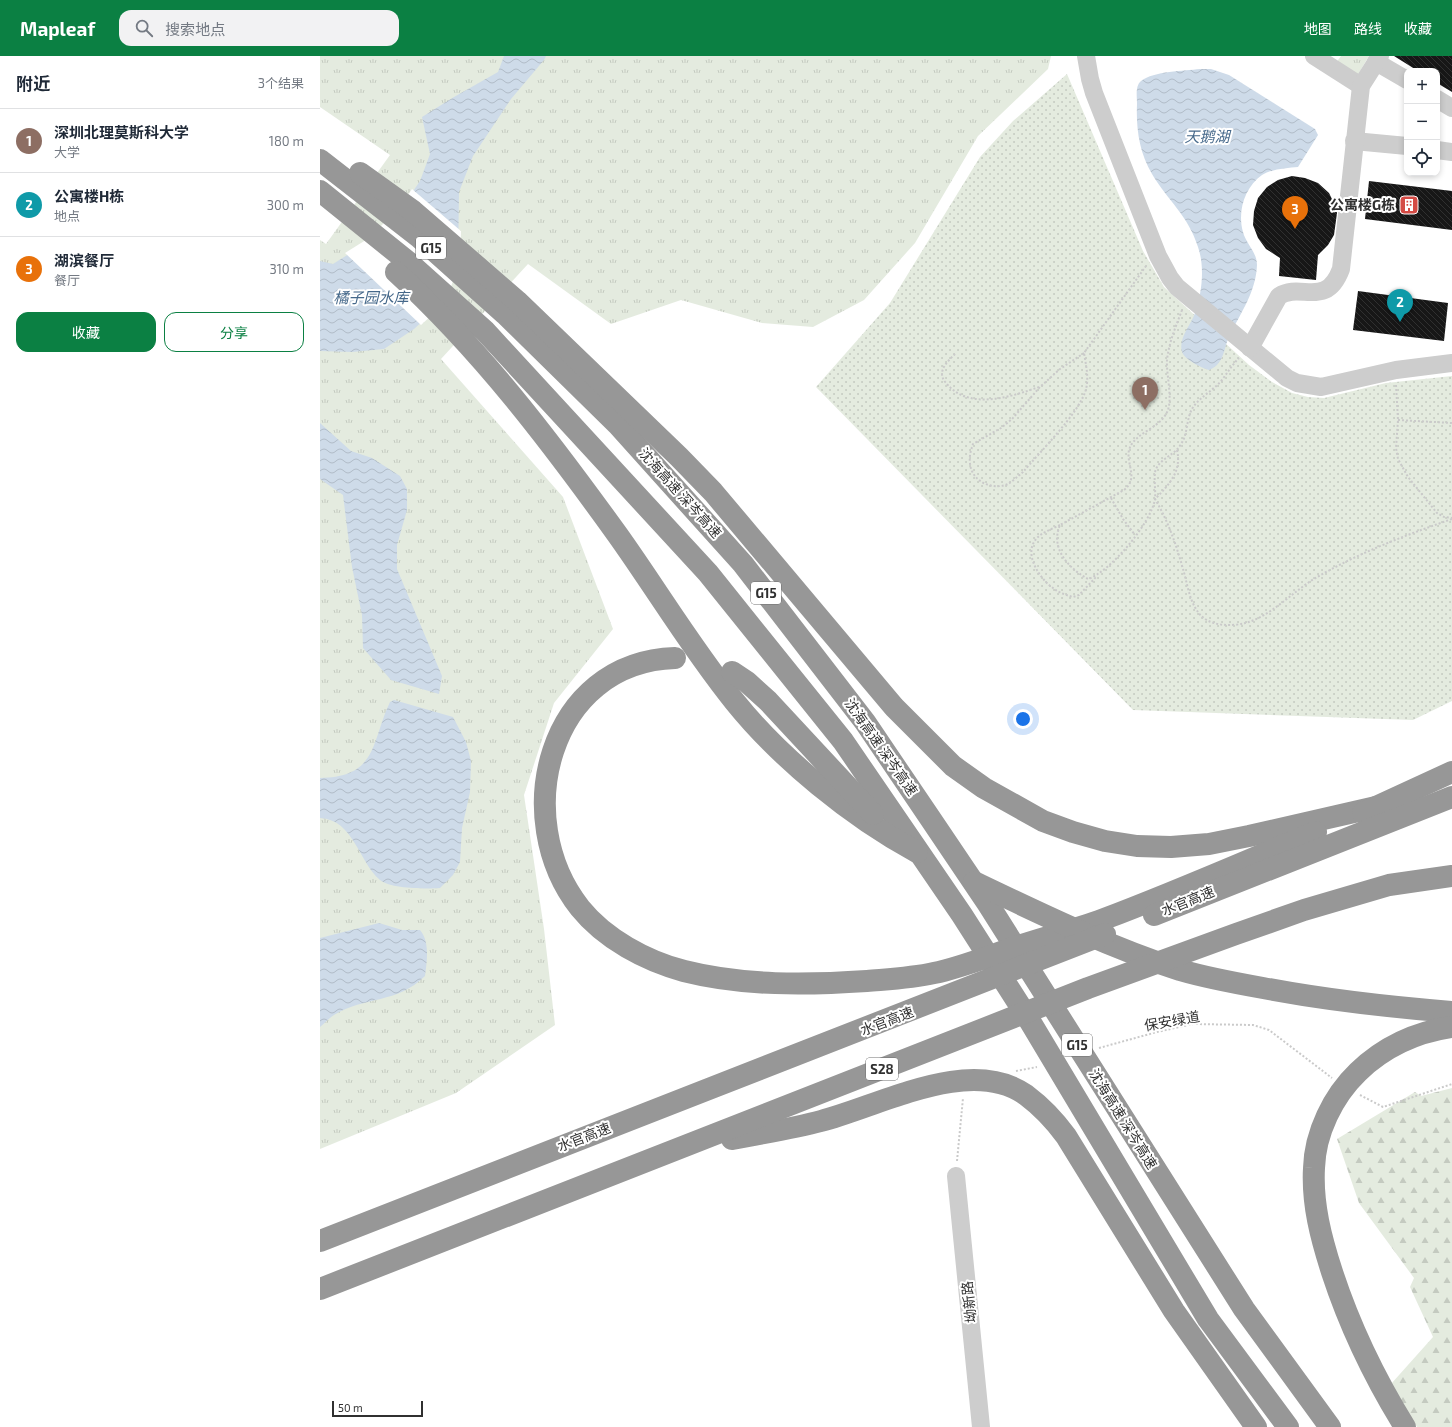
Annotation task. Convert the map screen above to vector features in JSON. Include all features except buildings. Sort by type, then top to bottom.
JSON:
[{"type":"highway","points":[[320,146],[360,182]]},
{"type":"highway","name":"沈海高速 深岑高速","points":[[320,160],[360,182],[419,237],[511,307],[743,564],[865,722],[988,904],[1244,1309],[1330,1427]]},
{"type":"highway","points":[[327,205],[431,304],[476,337],[503,383],[552,446],[618,536],[684,634],[736,704],[805,773],[863,819],[911,849],[954,872],[1025,906],[1139,956],[1181,970],[1226,982],[1330,1000],[1452,1012]]},
{"type":"highway","points":[[511,307],[679,457],[714,492],[894,707],[953,766],[984,788],[1043,821],[1105,841],[1137,846],[1171,847],[1209,844],[1376,807]]},
{"type":"highway","name":"沈海高速 深岑高速","points":[[476,337],[708,573],[843,741],[958,909],[1030,1023],[1208,1319],[1288,1427]]},
{"type":"highway","points":[[675,658],[643,662],[623,669],[593,688],[579,702],[558,735],[551,754],[547,776],[546,809],[548,834],[560,873],[580,908],[609,936],[632,950],[657,961],[689,972],[745,981],[828,984],[908,978],[937,972],[1103,919],[1376,807],[1452,772]]},
{"type":"highway","points":[[732,672],[747,682],[792,726],[958,909]]},
{"type":"highway","name":"水官高速","points":[[320,1241],[891,1020],[1452,797]]},
{"type":"highway","name":"S28","points":[[320,1289],[1088,988],[1236,934],[1304,910],[1388,885],[1452,876]]},
{"type":"highway","points":[[1405,1427],[1370,1368],[1342,1304],[1317,1218],[1314,1167],[1316,1148],[1330,1109],[1351,1078],[1366,1065],[1401,1042],[1421,1034],[1452,1027]]},
{"type":"highway","points":[[677,1149],[821,1121],[928,1087],[954,1081],[980,1079],[1009,1086],[1026,1095],[1040,1106],[1053,1119],[1066,1136],[1174,1311],[1256,1427]]},
{"type":"street","points":[[1086,56],[1094,93],[1158,256],[1170,278],[1189,297],[1287,378],[1306,386],[1320,387],[1396,370],[1452,363]]},
{"type":"street","points":[[1314,56],[1361,86]]},
{"type":"street","points":[[1250,348],[1279,296],[1288,292],[1312,293],[1322,291],[1330,286],[1337,278],[1341,269],[1361,86],[1378,59],[1404,78]]},
{"type":"street","points":[[1440,101],[1452,108]]},
{"type":"street","points":[[1354,141],[1404,146]]},
{"type":"street","points":[[1440,150],[1452,152]]},
{"type":"street","name":"坳新路","points":[[956,1176],[981,1427]]},
{"type":"path","points":[[1084,353],[1087,380],[1086,389],[1084,397],[1074,412],[1023,472],[1006,485],[988,486],[978,480],[970,465],[970,454],[973,444],[1001,428],[1012,419],[1040,387],[1060,370],[1084,353],[1148,263],[1158,256]]},
{"type":"path","points":[[1189,297],[1169,346],[1167,361],[1169,408],[1162,419],[1133,443],[1129,450],[1132,475],[1131,481],[1124,490],[1112,499],[1039,536],[1033,543],[1031,551],[1038,571],[1052,588],[1073,597],[1080,595],[1112,562],[1135,535],[1150,514],[1155,499],[1156,488],[1154,471],[1158,465],[1178,450],[1183,442],[1188,418],[1192,408],[1222,380],[1241,356],[1250,348]]},
{"type":"path","points":[[955,354],[943,368],[942,374],[944,381],[948,386],[965,396],[981,399],[996,399],[1040,387]]},
{"type":"path","points":[[1396,370],[1398,420],[1396,448],[1402,467],[1437,514],[1452,518]]},
{"type":"path","points":[[1398,420],[1452,423]]},
{"type":"path","points":[[1155,499],[1176,474],[1179,461],[1178,450]]},
{"type":"path","points":[[1112,499],[1123,519],[1135,535]]},
{"type":"path","points":[[1155,499],[1166,517],[1193,603],[1198,613],[1207,621],[1225,625],[1245,623],[1260,617],[1318,576],[1379,546],[1452,518]]},
{"type":"path","points":[[1060,525],[1056,534],[1057,545],[1069,564],[1078,574],[1088,579],[1098,575]]},
{"type":"path","name":"保安绿道","points":[[1098,1049],[1157,1032],[1193,1024],[1253,1025],[1269,1030],[1337,1081]]},
{"type":"path","points":[[1012,1071],[1025,1070],[1040,1066]]},
{"type":"path","points":[[1356,1092],[1383,1107],[1452,1084]]},
{"type":"path","points":[[956,1176],[958,1134],[963,1098],[966,1092]]},
{"type":"green space","points":[[320,56],[1051,56],[1048,69],[978,136],[915,243],[864,300],[813,327],[762,323],[681,300],[611,324],[528,264],[441,359],[563,497],[613,629],[554,703],[524,795],[544,929],[555,1025],[456,1093],[320,1149],[320,240],[326,244],[390,155],[320,107]]},
{"type":"green space","points":[[1341,56],[1369,56],[1357,76],[1336,63]]},
{"type":"green space","points":[[1067,74],[1143,251],[1164,287],[1249,365],[1272,382],[1292,393],[1308,397],[1324,398],[1386,383],[1452,376],[1452,701],[1413,720],[1133,710],[816,387],[890,303],[980,157],[1013,121]]},
{"type":"green space","points":[[1452,1088],[1452,1427],[1417,1427],[1391,1384],[1433,1337],[1410,1287],[1414,1278],[1359,1203],[1337,1139],[1415,1092],[1421,1096]]},
{"type":"water","name":"橘子园水库","points":[[504,56],[546,56],[511,99],[473,156],[459,192],[458,262],[443,303],[414,329],[384,349],[352,352],[320,351],[320,261],[333,264],[371,240],[401,209],[420,181],[430,154],[422,117],[498,72]]},
{"type":"water","name":"天鹅湖","points":[[1211,69],[1229,75],[1315,129],[1318,135],[1298,167],[1270,171],[1262,175],[1251,186],[1247,193],[1242,208],[1241,224],[1244,236],[1257,260],[1256,275],[1251,293],[1228,340],[1221,360],[1209,370],[1198,366],[1186,358],[1181,347],[1183,337],[1195,313],[1201,289],[1202,271],[1198,247],[1189,226],[1158,184],[1148,166],[1139,140],[1137,113],[1137,89],[1141,81],[1161,73]]},
{"type":"water","points":[[320,423],[351,451],[372,458],[400,476],[407,489],[407,510],[397,545],[397,569],[442,676],[439,694],[391,680],[363,648],[362,615],[352,567],[343,495],[320,479]]},
{"type":"water","points":[[394,700],[453,717],[466,742],[471,761],[470,792],[462,828],[460,862],[453,875],[440,888],[400,887],[385,883],[372,872],[348,833],[341,826],[331,820],[320,818],[320,778],[339,776],[353,771],[363,764],[370,755],[390,702]]},
{"type":"water","points":[[379,923],[402,930],[420,930],[427,946],[425,976],[414,985],[392,996],[346,1009],[332,1016],[320,1027],[320,938]]},
{"type":"pier","points":[[412,189],[461,231],[460,262],[445,303],[421,325],[345,253],[369,238],[399,208]]},
{"type":"place","name":"公寓楼G栋","points":[[1409,205]]},
{"type":"place","name":"湖滨餐厅","points":[[1295,229]]},
{"type":"place","name":"公寓楼H栋","points":[[1400,322]]},
{"type":"place","name":"深圳北理莫斯科大学","points":[[1145,410]]}]
